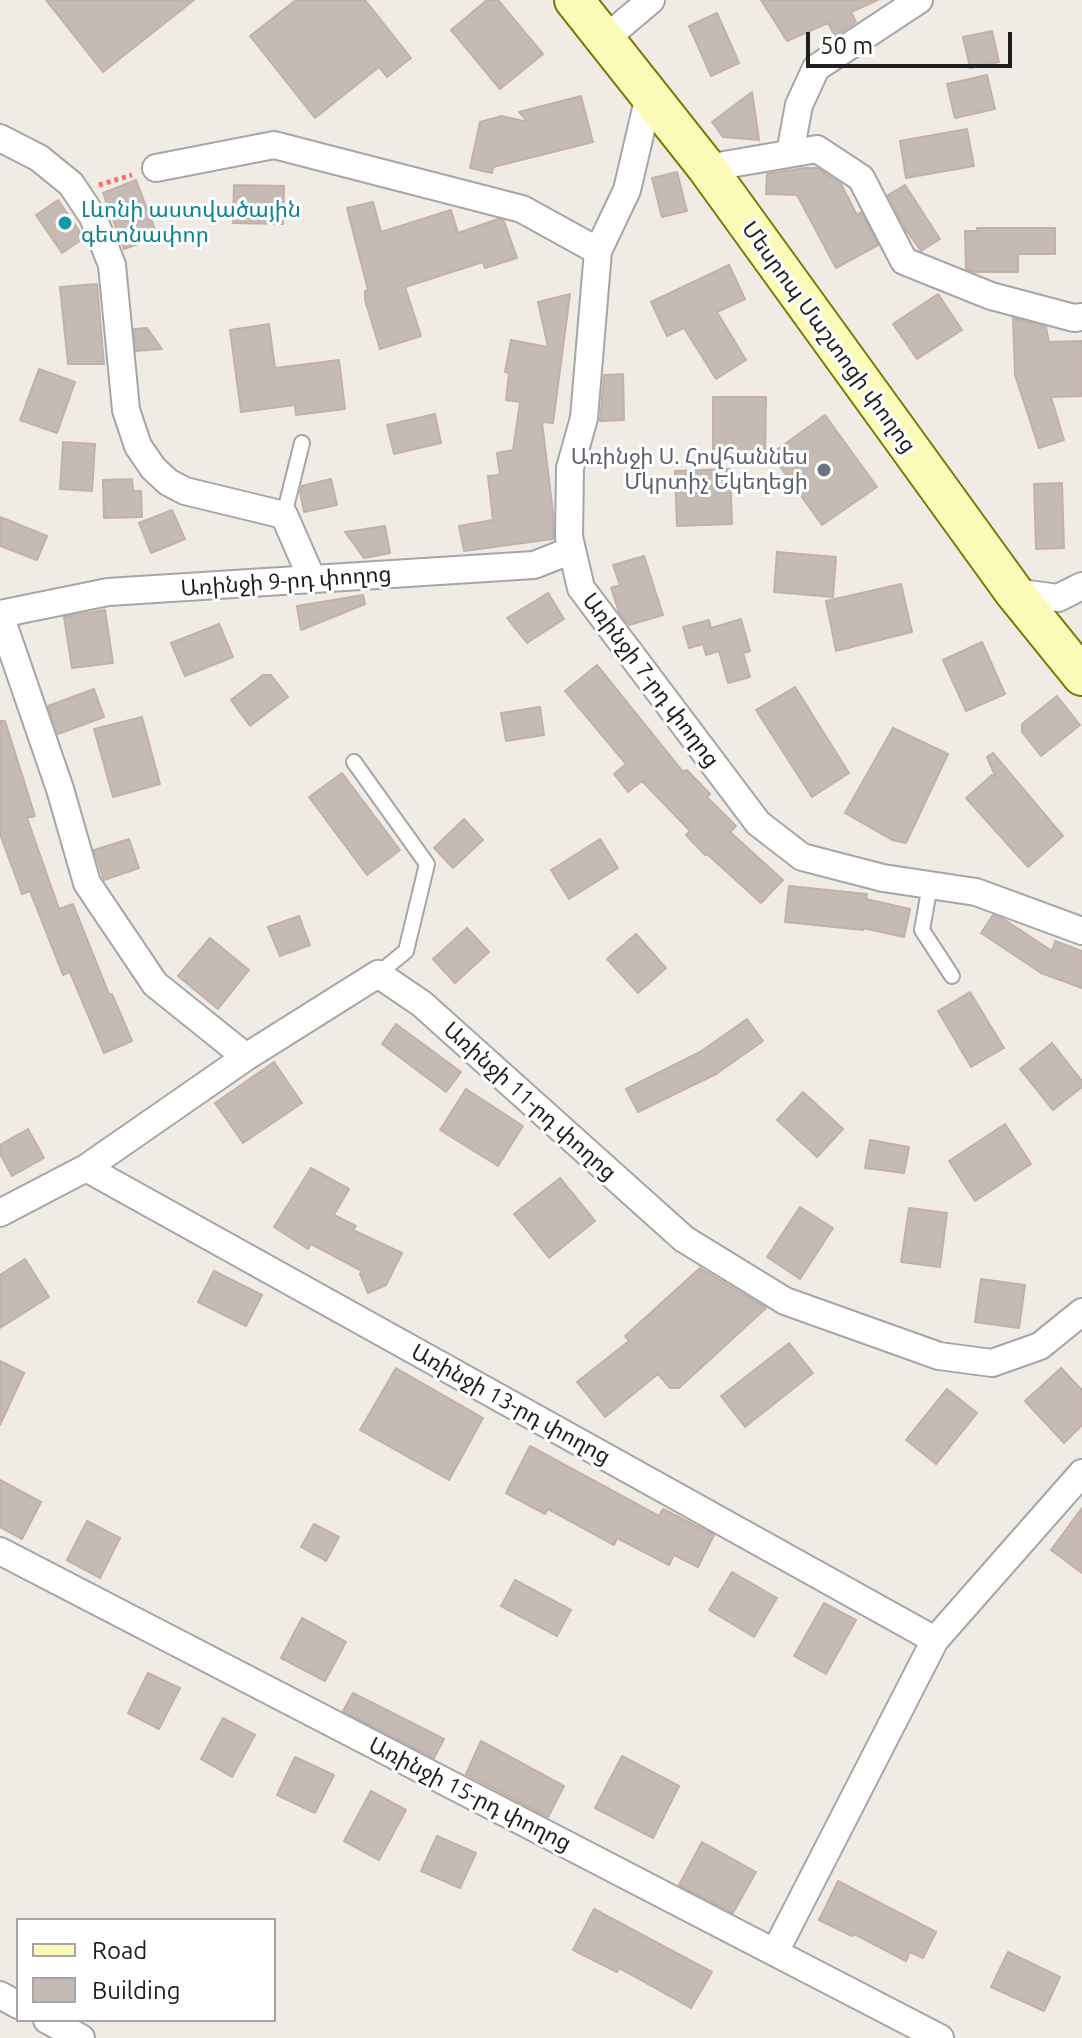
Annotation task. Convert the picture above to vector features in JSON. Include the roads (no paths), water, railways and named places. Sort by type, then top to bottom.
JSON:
[{"type":"street","name":"Մեսրոպ Մաշտոցի փողոց","points":[[574,0],[707,168],[1014,592],[1082,676]]},
{"type":"street","points":[[605,39],[651,0]]},
{"type":"street","points":[[790,153],[799,105],[816,68],[919,0]]},
{"type":"street","name":"Առինջի 7-րդ փողոց","points":[[649,96],[627,190],[598,251],[584,418],[570,468],[569,537],[581,588],[758,823],[802,857],[883,878],[976,892],[1082,931]]},
{"type":"street","points":[[0,138],[39,158],[71,184],[93,217],[112,265],[126,410],[138,446],[153,468],[168,482],[185,491],[284,515],[312,579]]},
{"type":"street","points":[[156,168],[274,145],[522,209],[598,251]]},
{"type":"street","points":[[707,168],[817,149],[861,178],[904,261],[991,296],[1074,318],[1082,317]]},
{"type":"street","name":"Առինջի 9-րդ փողոց","points":[[0,615],[108,592],[534,565],[572,550]]},
{"type":"street","points":[[1014,592],[1058,598],[1082,586]]},
{"type":"street","points":[[0,615],[60,789],[87,883],[155,984],[246,1057]]},
{"type":"street","points":[[0,1213],[86,1168],[246,1057],[378,974]]},
{"type":"street","name":"Առինջի 11-րդ փողոց","points":[[378,974],[422,1004],[684,1239],[785,1301],[939,1356],[992,1363],[1040,1346],[1081,1318]]},
{"type":"street","name":"Առինջի 13-րդ փողոց","points":[[86,1168],[935,1640]]},
{"type":"street","points":[[775,1952],[935,1640],[1082,1473]]},
{"type":"street","name":"Առինջի 15-րդ փողոց","points":[[0,1551],[940,2038]]},
{"type":"street","points":[[51,2022],[81,2038]]},
{"type":"lane","points":[[284,515],[302,443]]},
{"type":"lane","points":[[354,762],[427,864],[406,951],[378,974]]},
{"type":"lane","points":[[930,885],[922,930],[952,976]]},
{"type":"place","name":"Լևոնի աստվածային գետնափոր","points":[[65,223]]},
{"type":"place","name":"Առինջի Ս. Հովհաննես Մկրտիչ Եկեղեցի","points":[[824,470]]}]
